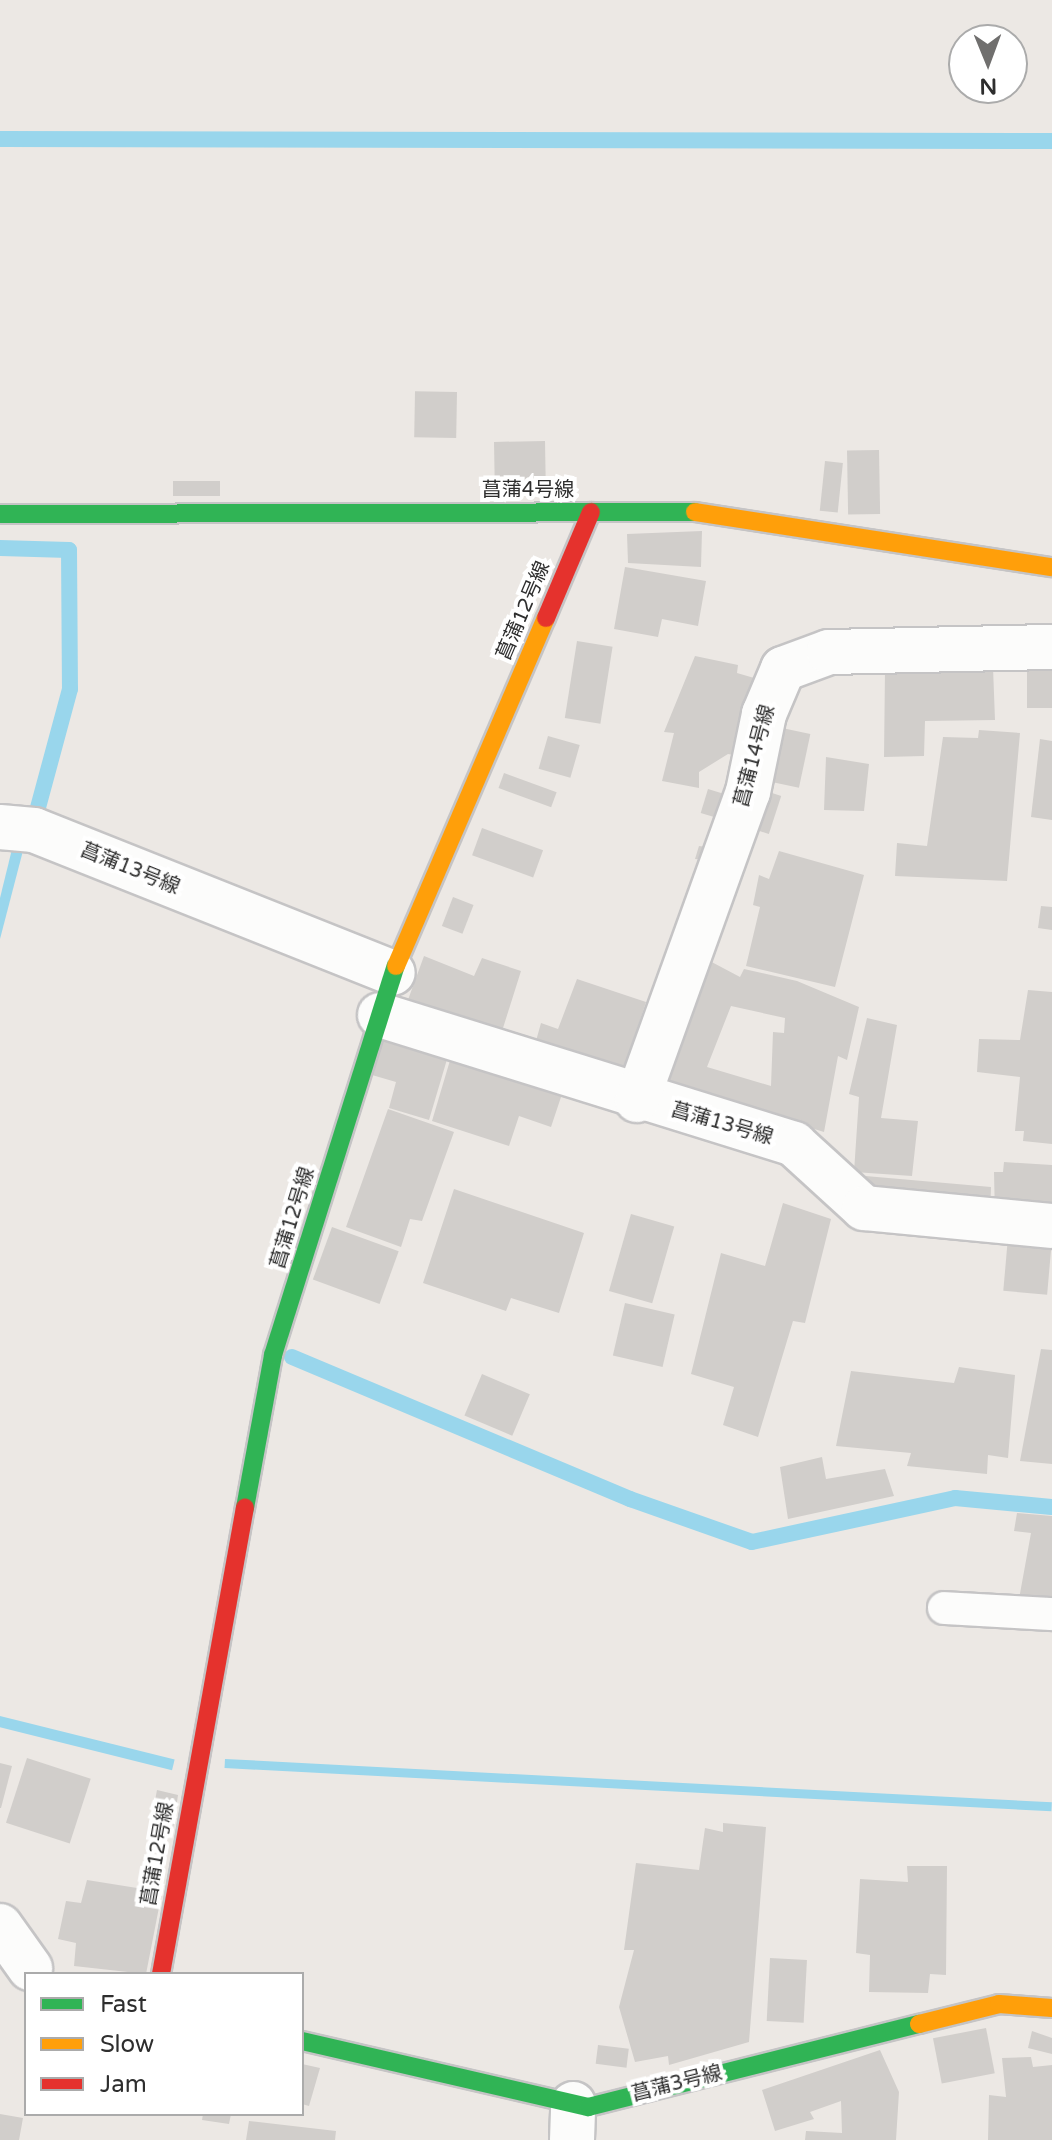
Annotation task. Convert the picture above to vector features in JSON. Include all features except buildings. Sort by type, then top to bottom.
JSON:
[{"type":"street","name":"菖蒲12号線","points":[[161,1972],[273,1355],[393,973],[591,512]]},
{"type":"street","name":"菖蒲4号線","points":[[0,514],[719,512],[1052,567]]},
{"type":"street","name":"菖蒲14号線","points":[[637,1100],[748,792],[764,714],[783,669],[829,652],[1052,647]]},
{"type":"street","name":"菖蒲13号線","points":[[0,827],[34,830],[393,973]]},
{"type":"street","name":"菖蒲13号線","points":[[380,1015],[637,1100],[794,1144],[864,1208],[1052,1226]]},
{"type":"street","points":[[0,1926],[24,1972]]},
{"type":"street","name":"菖蒲3号線","points":[[304,2042],[572,2122],[588,2107],[999,2004],[1052,2008]]},
{"type":"lane","points":[[944,1608],[1052,1614]]},
{"type":"water","points":[[14,841],[25,843],[0,939],[0,898]]},
{"type":"water","points":[[0,1716],[175,1760],[172,1770],[0,1727]]},
{"type":"water","points":[[225,1759],[1052,1802],[1051,1811],[225,1768]]},
{"type":"waterway","points":[[0,139],[1052,141]]},
{"type":"waterway","points":[[0,548],[69,550],[70,689],[38,808]]},
{"type":"waterway","points":[[292,1357],[630,1499],[752,1542],[955,1498],[1052,1507]]},
{"type":"traffic: fast","points":[[0,514],[695,512]]},
{"type":"traffic: fast","points":[[245,1508],[273,1355],[396,966]]},
{"type":"traffic: fast","points":[[304,2041],[588,2107],[919,2024]]},
{"type":"traffic: slow","points":[[695,512],[1052,567]]},
{"type":"traffic: slow","points":[[396,966],[546,618]]},
{"type":"traffic: slow","points":[[919,2024],[999,2004],[1052,2008]]},
{"type":"traffic: jam","points":[[546,618],[591,512]]},
{"type":"traffic: jam","points":[[161,1972],[245,1508]]}]
